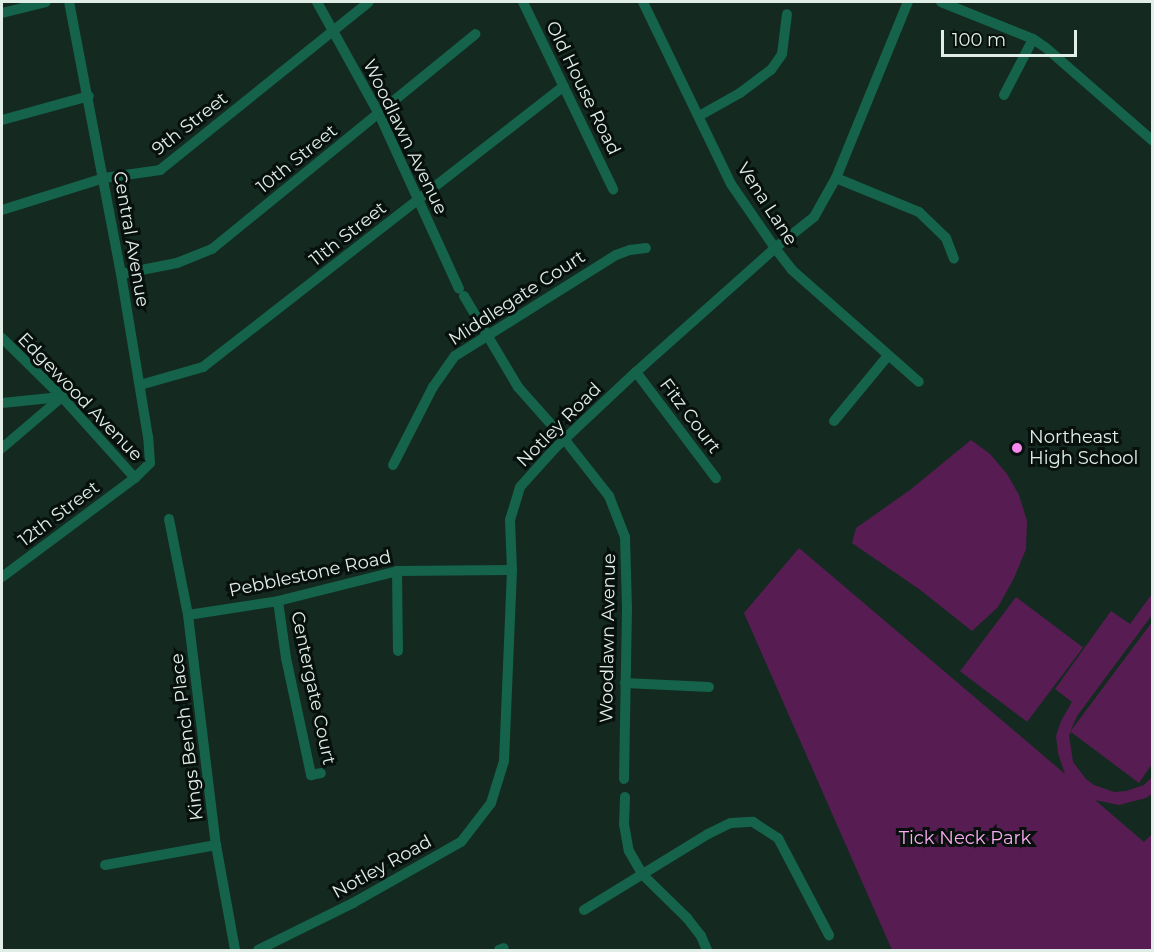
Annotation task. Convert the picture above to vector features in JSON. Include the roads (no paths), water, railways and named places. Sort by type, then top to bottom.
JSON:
[{"type":"street","points":[[2,13],[46,2]]},
{"type":"street","name":"Central Avenue","points":[[69,2],[89,96],[140,384],[150,463],[135,478]]},
{"type":"street","name":"Woodlawn Avenue","points":[[317,2],[379,114],[417,201],[487,337],[518,387],[565,440],[609,496],[625,537],[624,778]]},
{"type":"street","name":"9th Street","points":[[2,210],[104,178],[160,170],[369,2]]},
{"type":"street","name":"Old House Road","points":[[523,2],[613,189]]},
{"type":"street","name":"Vena Lane","points":[[643,2],[731,184],[775,248],[792,270],[887,357],[919,382]]},
{"type":"street","name":"Notley Road","points":[[258,951],[353,903],[461,842],[491,803],[504,760],[512,570],[510,520],[520,487],[636,372],[775,248],[814,217],[836,178],[908,2]]},
{"type":"street","points":[[940,2],[1033,39],[1151,134]]},
{"type":"street","points":[[699,116],[740,93],[771,70],[782,54],[787,14]]},
{"type":"street","name":"10th Street","points":[[121,274],[177,263],[212,249],[476,33]]},
{"type":"street","points":[[1004,95],[1033,39]]},
{"type":"street","name":"11th Street","points":[[140,384],[203,367],[564,86]]},
{"type":"street","points":[[2,120],[89,96]]},
{"type":"street","points":[[836,178],[919,212],[946,238],[954,259]]},
{"type":"street","name":"Middlegate Court","points":[[393,465],[433,387],[455,356],[616,255],[646,248]]},
{"type":"street","name":"Edgewood Avenue","points":[[2,338],[62,397],[135,478]]},
{"type":"street","points":[[834,421],[887,357]]},
{"type":"street","name":"Fitz Court","points":[[636,372],[716,478]]},
{"type":"street","points":[[2,403],[62,397]]},
{"type":"street","points":[[2,448],[62,397]]},
{"type":"street","name":"12th Street","points":[[2,577],[135,478]]},
{"type":"street","name":"Kings Bench Place","points":[[170,519],[188,615],[216,845],[235,951]]},
{"type":"street","name":"Pebblestone Road","points":[[188,615],[278,601],[397,571],[512,570]]},
{"type":"street","points":[[397,571],[398,651]]},
{"type":"street","name":"Centergate Court","points":[[278,601],[286,658],[311,775],[321,773]]},
{"type":"street","points":[[625,683],[709,687]]},
{"type":"street","points":[[625,797],[624,824],[629,851],[643,875],[702,936],[708,951]]},
{"type":"street","points":[[584,910],[731,823],[753,822],[777,838],[829,935]]},
{"type":"street","points":[[105,865],[216,845]]},
{"type":"place","name":"Northeast High School","points":[[1017,448]]},
{"type":"park label","name":"Tick Neck Park","points":[[965,838]]}]
